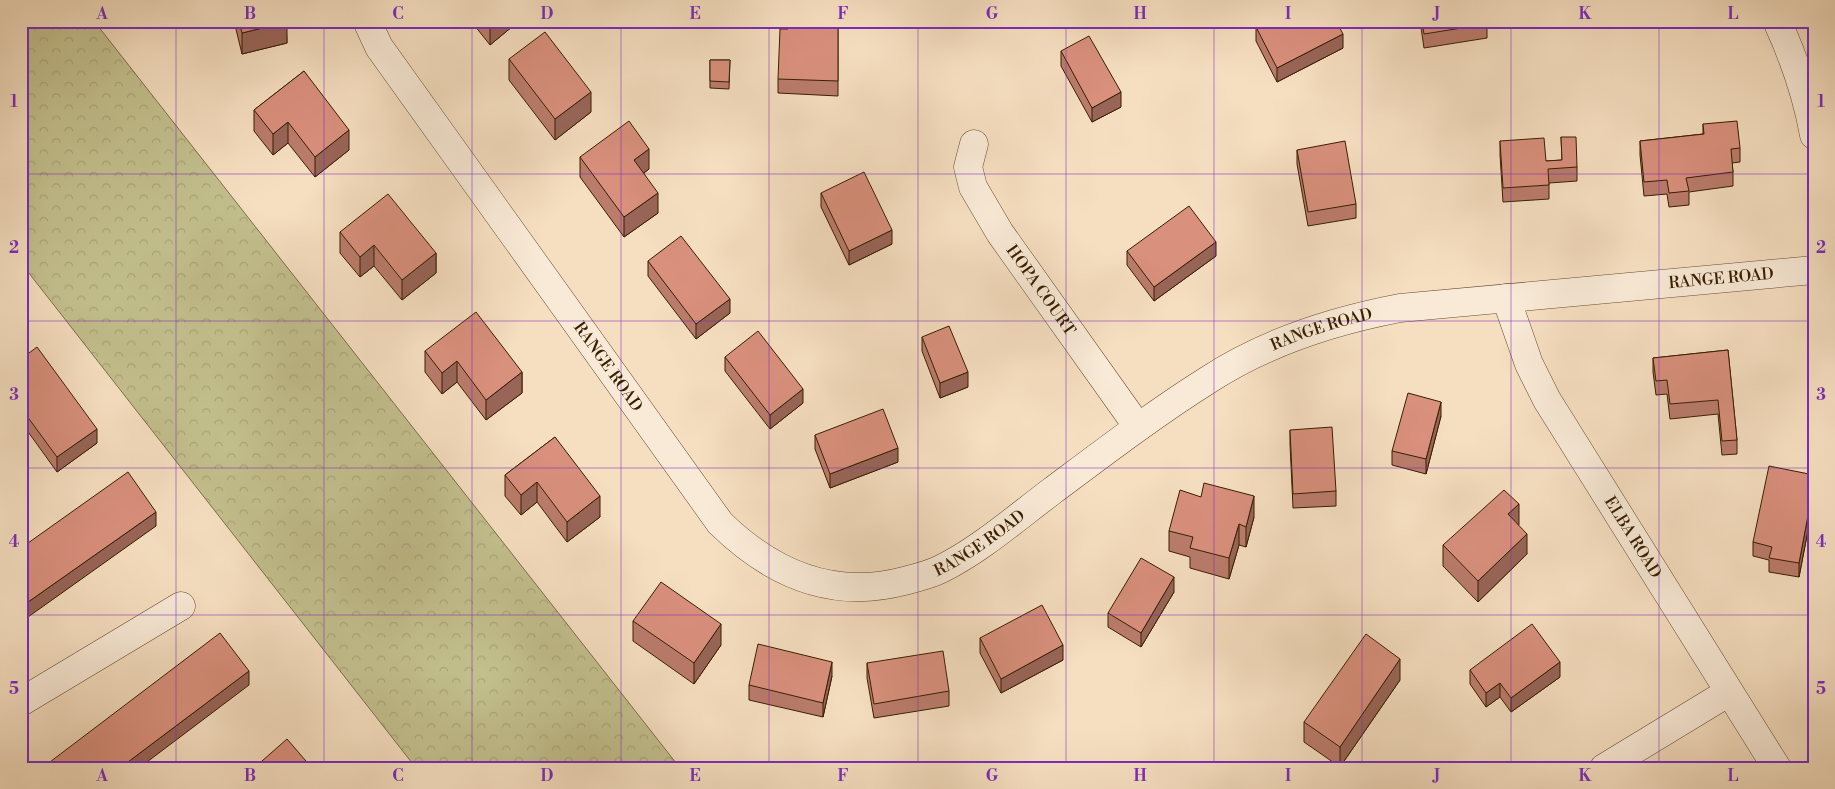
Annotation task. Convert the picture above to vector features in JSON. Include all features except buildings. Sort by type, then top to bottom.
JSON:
[{"type":"street","name":"RANGE ROAD","points":[[367,21],[379,47],[720,523],[756,555],[783,570],[817,582],[846,586],[890,584],[927,575],[973,550],[1138,427],[1237,362],[1293,337],[1362,316],[1400,308],[1814,270]]},
{"type":"street","points":[[1777,21],[1800,79],[1814,135]]},
{"type":"street","name":"HOPA COURT","points":[[974,144],[968,167],[973,188],[1000,233],[1138,427]]},
{"type":"street","name":"ELBA ROAD","points":[[1506,298],[1529,364],[1547,400],[1776,768]]},
{"type":"street","points":[[21,702],[182,606]]},
{"type":"street","points":[[1604,768],[1729,692]]},
{"type":"green space","points":[[21,21],[94,21],[680,768],[416,768],[21,263]]}]
